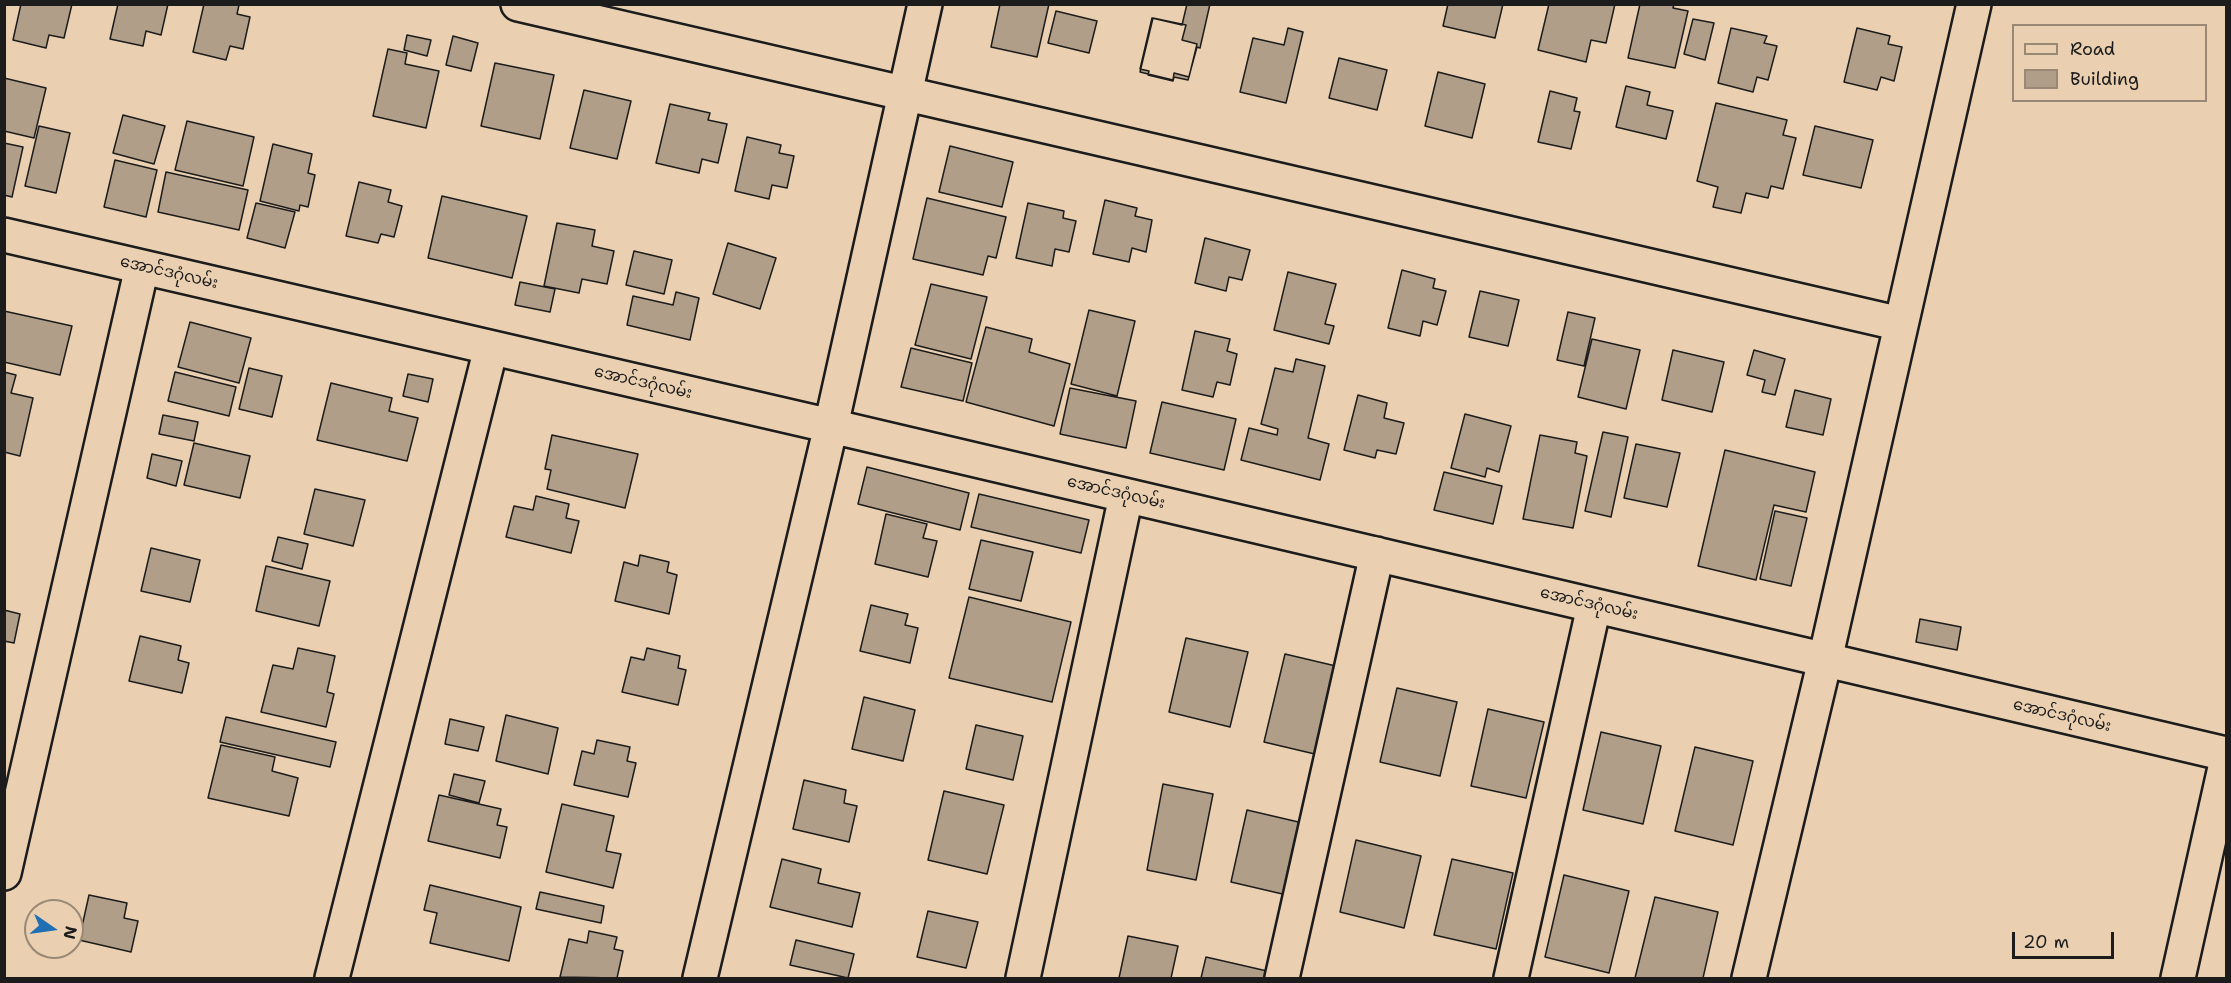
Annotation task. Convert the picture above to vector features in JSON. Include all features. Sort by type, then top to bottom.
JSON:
[{"type":"street","points":[[518,4],[1901,324]]},
{"type":"street","points":[[700,978],[831,426],[925,4]]},
{"type":"street","points":[[1749,978],[1825,660],[1974,4]]},
{"type":"street","name":"အောင်ဒဂုံလမ်း","points":[[4,235],[831,426],[2226,754]]},
{"type":"street","points":[[4,873],[142,267]]},
{"type":"street","points":[[332,978],[491,348]]},
{"type":"street","points":[[1023,978],[1126,496]]},
{"type":"street","points":[[1282,978],[1377,554]]},
{"type":"street","points":[[1511,978],[1594,606]]},
{"type":"street","points":[[2178,978],[2226,763]]},
{"type":"building","points":[[21,4],[72,4],[64,38],[49,35],[46,48],[13,40]]},
{"type":"building","points":[[118,4],[168,4],[161,35],[146,31],[143,46],[110,39]]},
{"type":"building","points":[[204,4],[239,5],[237,14],[250,17],[243,49],[230,46],[226,60],[193,52]]},
{"type":"building","points":[[1000,4],[1049,4],[1037,57],[991,47]]},
{"type":"building","points":[[1187,4],[1210,4],[1200,48],[1197,47],[1188,80],[1174,77],[1173,81],[1148,75],[1149,71],[1140,69],[1152,18],[1182,25]]},
{"type":"building","points":[[1448,4],[1503,4],[1495,38],[1443,26]]},
{"type":"building","points":[[1549,4],[1615,4],[1606,43],[1591,40],[1586,62],[1538,50]]},
{"type":"building","points":[[1640,4],[1674,4],[1673,8],[1688,11],[1675,68],[1628,58]]},
{"type":"building","points":[[1056,11],[1097,21],[1089,53],[1048,43]]},
{"type":"building","points":[[1153,18],[1186,25],[1182,40],[1197,44],[1189,77],[1174,73],[1173,80],[1140,72]]},
{"type":"building","points":[[1693,19],[1714,23],[1705,60],[1684,54]]},
{"type":"building","points":[[1288,28],[1303,32],[1286,103],[1240,92],[1253,38],[1284,45]]},
{"type":"building","points":[[1731,28],[1767,36],[1764,43],[1777,46],[1768,80],[1757,77],[1753,92],[1718,83]]},
{"type":"building","points":[[1857,28],[1890,36],[1888,44],[1902,47],[1894,81],[1881,77],[1877,90],[1844,82]]},
{"type":"building","points":[[407,35],[431,40],[427,56],[404,50]]},
{"type":"building","points":[[453,36],[478,43],[471,71],[446,65]]},
{"type":"building","points":[[388,49],[407,53],[405,64],[439,71],[426,128],[373,116]]},
{"type":"building","points":[[1339,58],[1387,70],[1377,110],[1329,98]]},
{"type":"building","points":[[495,63],[554,75],[540,139],[481,126]]},
{"type":"building","points":[[1438,72],[1485,84],[1472,138],[1425,126]]},
{"type":"building","points":[[4,78],[46,88],[34,138],[4,131]]},
{"type":"building","points":[[1626,86],[1650,92],[1647,105],[1673,111],[1666,139],[1616,127]]},
{"type":"building","points":[[584,90],[631,101],[617,159],[570,148]]},
{"type":"building","points":[[1550,91],[1577,98],[1574,111],[1580,112],[1571,149],[1538,142]]},
{"type":"building","points":[[1716,103],[1787,120],[1783,135],[1796,138],[1783,189],[1771,186],[1768,198],[1746,193],[1741,213],[1713,207],[1718,187],[1697,181]]},
{"type":"building","points":[[670,104],[710,113],[708,120],[727,124],[718,163],[702,159],[699,173],[656,163]]},
{"type":"building","points":[[123,115],[165,126],[154,164],[113,153]]},
{"type":"building","points":[[187,121],[254,137],[243,186],[175,170]]},
{"type":"building","points":[[39,126],[70,133],[56,193],[25,186]]},
{"type":"building","points":[[1815,126],[1873,140],[1861,188],[1803,175]]},
{"type":"building","points":[[747,137],[781,145],[779,153],[794,156],[787,188],[772,185],[769,199],[735,191]]},
{"type":"building","points":[[4,143],[23,147],[12,197],[4,195]]},
{"type":"building","points":[[273,144],[312,154],[308,173],[315,175],[308,207],[300,205],[299,211],[260,201]]},
{"type":"building","points":[[950,146],[1013,162],[1002,207],[939,192]]},
{"type":"building","points":[[115,160],[157,170],[146,217],[104,207]]},
{"type":"building","points":[[166,172],[248,190],[239,230],[158,212]]},
{"type":"building","points":[[359,182],[391,190],[388,202],[402,206],[394,237],[381,234],[378,243],[346,236]]},
{"type":"building","points":[[442,196],[527,216],[512,278],[428,258]]},
{"type":"building","points":[[927,198],[1006,217],[996,258],[988,256],[983,275],[913,259]]},
{"type":"building","points":[[1105,200],[1137,208],[1135,216],[1152,220],[1146,252],[1132,248],[1129,262],[1093,254]]},
{"type":"building","points":[[256,203],[295,212],[285,248],[247,238]]},
{"type":"building","points":[[1028,203],[1064,211],[1063,218],[1076,221],[1069,252],[1055,249],[1052,266],[1016,258]]},
{"type":"building","points":[[557,223],[595,230],[592,246],[614,251],[607,284],[582,279],[579,293],[544,286]]},
{"type":"building","points":[[1205,238],[1250,250],[1242,280],[1229,277],[1226,291],[1195,283]]},
{"type":"building","points":[[728,243],[776,258],[760,309],[713,294]]},
{"type":"building","points":[[634,251],[672,260],[664,294],[626,285]]},
{"type":"building","points":[[1402,270],[1435,279],[1433,288],[1446,291],[1437,325],[1423,321],[1420,336],[1388,328]]},
{"type":"building","points":[[1288,272],[1336,284],[1325,324],[1334,326],[1329,344],[1274,330]]},
{"type":"building","points":[[520,282],[555,289],[550,312],[515,305]]},
{"type":"building","points":[[931,284],[987,297],[971,359],[915,345]]},
{"type":"building","points":[[1480,291],[1519,300],[1508,346],[1469,337]]},
{"type":"building","points":[[676,292],[699,298],[690,340],[627,325],[633,296],[673,305]]},
{"type":"building","points":[[1089,310],[1135,321],[1117,396],[1071,384]]},
{"type":"building","points":[[4,311],[72,326],[60,375],[4,362]]},
{"type":"building","points":[[1568,312],[1595,318],[1584,366],[1557,360]]},
{"type":"building","points":[[190,322],[251,338],[239,383],[178,367]]},
{"type":"building","points":[[986,327],[1032,339],[1029,352],[1070,364],[1054,426],[966,402]]},
{"type":"building","points":[[1195,331],[1230,339],[1227,351],[1237,354],[1230,385],[1217,382],[1213,397],[1182,390]]},
{"type":"building","points":[[1592,339],[1640,350],[1626,409],[1578,397]]},
{"type":"building","points":[[911,348],[972,363],[963,401],[901,387]]},
{"type":"building","points":[[1673,350],[1724,362],[1712,412],[1662,400]]},
{"type":"building","points":[[1754,350],[1785,359],[1775,395],[1762,392],[1765,380],[1747,375]]},
{"type":"building","points":[[1296,359],[1325,366],[1308,438],[1329,444],[1320,480],[1241,460],[1249,428],[1277,435],[1278,429],[1261,424],[1275,368],[1293,372]]},
{"type":"building","points":[[249,368],[282,376],[272,417],[239,409]]},
{"type":"building","points":[[4,372],[16,375],[11,393],[33,398],[20,456],[4,452]]},
{"type":"building","points":[[175,372],[236,387],[229,416],[168,401]]},
{"type":"building","points":[[408,374],[433,379],[428,402],[403,396]]},
{"type":"building","points":[[331,383],[392,398],[389,411],[418,418],[407,461],[317,440]]},
{"type":"building","points":[[1070,388],[1136,401],[1126,448],[1060,434]]},
{"type":"building","points":[[1795,390],[1831,399],[1823,435],[1786,427]]},
{"type":"building","points":[[1358,395],[1387,403],[1384,418],[1404,423],[1396,454],[1377,450],[1375,458],[1344,450]]},
{"type":"building","points":[[1162,402],[1236,419],[1224,470],[1150,453]]},
{"type":"building","points":[[1465,414],[1511,426],[1499,472],[1487,468],[1485,477],[1451,468]]},
{"type":"building","points":[[163,415],[198,422],[194,441],[159,434]]},
{"type":"building","points":[[1603,432],[1628,437],[1611,517],[1585,511]]},
{"type":"building","points":[[552,435],[638,454],[625,508],[547,489],[551,470],[545,469]]},
{"type":"building","points":[[1540,435],[1577,442],[1575,453],[1587,456],[1573,528],[1523,519]]},
{"type":"building","points":[[194,443],[250,456],[240,498],[184,485]]},
{"type":"building","points":[[1636,444],[1680,453],[1667,507],[1624,498]]},
{"type":"building","points":[[1725,450],[1815,472],[1806,512],[1774,505],[1756,580],[1698,566]]},
{"type":"building","points":[[152,454],[182,461],[176,486],[147,478]]},
{"type":"building","points":[[867,467],[969,493],[960,530],[858,504]]},
{"type":"building","points":[[1444,472],[1502,486],[1493,524],[1434,510]]},
{"type":"building","points":[[315,489],[365,500],[353,546],[304,534]]},
{"type":"building","points":[[979,494],[1089,520],[1081,553],[971,527]]},
{"type":"building","points":[[536,496],[569,504],[566,518],[579,521],[571,553],[506,537],[514,506],[533,510]]},
{"type":"building","points":[[1775,511],[1807,518],[1791,586],[1760,579]]},
{"type":"building","points":[[886,514],[927,524],[923,538],[937,541],[928,577],[875,564]]},
{"type":"building","points":[[278,537],[308,544],[302,569],[272,561]]},
{"type":"building","points":[[981,540],[1033,552],[1021,601],[969,589]]},
{"type":"building","points":[[151,548],[200,560],[190,602],[141,591]]},
{"type":"building","points":[[640,555],[669,562],[667,572],[677,575],[669,614],[615,601],[624,562],[638,566]]},
{"type":"building","points":[[266,566],[330,581],[319,626],[256,611]]},
{"type":"building","points":[[969,597],[1071,622],[1052,702],[949,678]]},
{"type":"building","points":[[871,605],[908,614],[905,625],[918,628],[910,663],[860,651]]},
{"type":"building","points":[[4,610],[20,614],[14,643],[4,641]]},
{"type":"building","points":[[1920,619],[1961,627],[1957,650],[1916,642]]},
{"type":"building","points":[[140,636],[181,646],[178,660],[189,663],[182,693],[129,681]]},
{"type":"building","points":[[1186,638],[1248,652],[1230,727],[1169,712]]},
{"type":"building","points":[[298,648],[335,656],[327,692],[334,694],[326,727],[261,712],[273,665],[293,669]]},
{"type":"building","points":[[647,648],[680,656],[678,668],[686,670],[678,705],[622,692],[631,657],[644,660]]},
{"type":"building","points":[[1285,654],[1340,667],[1319,755],[1264,742]]},
{"type":"building","points":[[1397,688],[1457,702],[1440,776],[1380,762]]},
{"type":"building","points":[[864,697],[915,710],[903,761],[852,749]]},
{"type":"building","points":[[1488,709],[1544,722],[1526,798],[1471,786]]},
{"type":"building","points":[[506,715],[558,728],[548,774],[496,761]]},
{"type":"building","points":[[226,717],[336,742],[330,767],[220,742]]},
{"type":"building","points":[[450,719],[484,727],[478,751],[445,744]]},
{"type":"building","points":[[976,725],[1023,736],[1013,780],[966,769]]},
{"type":"building","points":[[1601,732],[1661,746],[1643,824],[1583,810]]},
{"type":"building","points":[[597,740],[630,747],[627,761],[636,763],[628,797],[574,785],[582,751],[594,754]]},
{"type":"building","points":[[221,745],[275,757],[272,771],[298,778],[289,816],[208,798]]},
{"type":"building","points":[[1695,747],[1753,761],[1733,845],[1675,831]]},
{"type":"building","points":[[454,774],[485,781],[479,803],[449,795]]},
{"type":"building","points":[[804,780],[846,790],[844,803],[857,806],[849,842],[793,829]]},
{"type":"building","points":[[1163,784],[1213,794],[1196,880],[1147,870]]},
{"type":"building","points":[[944,791],[1004,805],[987,874],[928,860]]},
{"type":"building","points":[[439,795],[501,809],[497,825],[507,827],[500,858],[428,841]]},
{"type":"building","points":[[562,804],[614,816],[606,851],[621,854],[613,888],[546,872]]},
{"type":"building","points":[[1247,810],[1307,824],[1291,896],[1231,882]]},
{"type":"building","points":[[1356,840],[1421,856],[1404,928],[1340,912]]},
{"type":"building","points":[[782,859],[821,869],[818,883],[860,893],[852,927],[770,907]]},
{"type":"building","points":[[1452,859],[1513,873],[1496,949],[1434,935]]},
{"type":"building","points":[[1564,875],[1629,891],[1609,973],[1545,957]]},
{"type":"building","points":[[430,885],[521,907],[509,961],[430,943],[437,913],[424,910]]},
{"type":"building","points":[[540,892],[604,906],[601,923],[536,909]]},
{"type":"building","points":[[89,895],[127,903],[124,918],[138,921],[131,952],[84,941],[84,918]]},
{"type":"building","points":[[1655,897],[1718,912],[1703,978],[1635,978]]},
{"type":"building","points":[[928,911],[978,922],[966,968],[917,957]]},
{"type":"building","points":[[589,931],[617,937],[614,949],[623,951],[617,978],[560,977],[569,939],[587,943]]},
{"type":"building","points":[[1128,936],[1178,946],[1171,978],[1119,978]]},
{"type":"building","points":[[796,940],[854,954],[848,978],[790,965]]},
{"type":"building","points":[[1206,957],[1267,971],[1266,978],[1201,978]]}]
